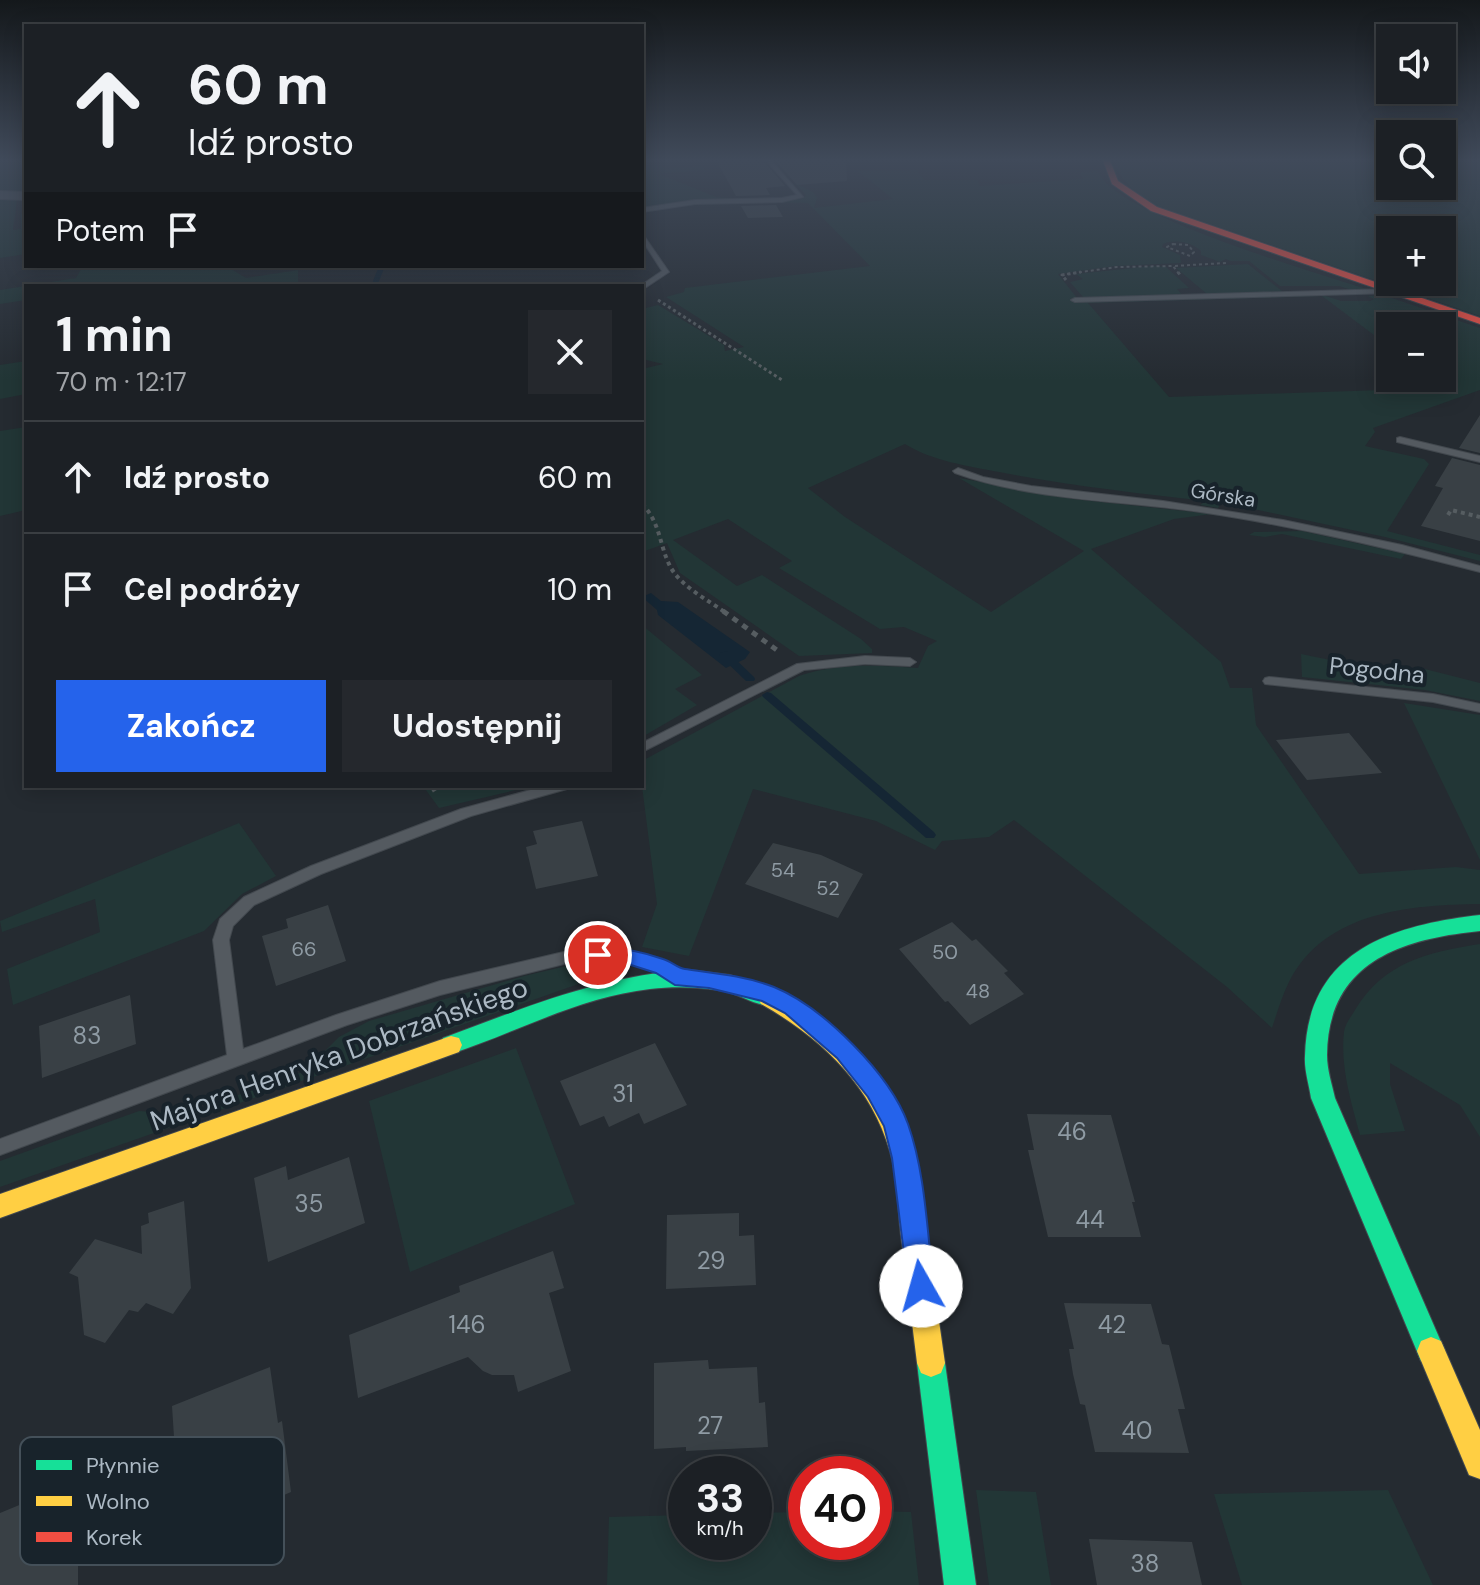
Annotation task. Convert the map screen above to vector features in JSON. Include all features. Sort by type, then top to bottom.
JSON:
[{"type":"street","points":[[1217,232],[1376,287]]},
{"type":"street","points":[[1404,296],[1480,321]]},
{"type":"street","points":[[1480,923],[1410,932],[1373,949],[1329,993],[1315,1026],[1313,1048],[1323,1098],[1480,1464]]},
{"type":"street","name":"Majora Henryka Dobrzańskiego","points":[[0,1206],[611,987],[675,976],[768,994],[792,1007],[856,1063],[876,1089],[896,1124],[904,1158],[960,1585]]},
{"type":"lane","points":[[644,238],[666,272],[644,287]]},
{"type":"lane","points":[[1078,300],[1376,291]]},
{"type":"lane","points":[[1400,440],[1480,459]]},
{"type":"lane","name":"Górska","points":[[958,471],[1026,487],[1194,508],[1323,530],[1480,569]]},
{"type":"lane","points":[[644,747],[801,667],[865,660],[910,662]]},
{"type":"lane","name":"Pogodna","points":[[1269,681],[1433,698],[1480,708]]},
{"type":"lane","points":[[236,1059],[221,940],[226,923],[237,911],[262,894],[403,836],[466,812],[555,788]]},
{"type":"lane","points":[[0,1147],[387,1004],[552,960],[598,955],[632,957],[664,967],[675,976]]},
{"type":"path","points":[[1190,256],[1201,264]]},
{"type":"path","points":[[1078,300],[1062,275],[1117,267],[1173,266]]},
{"type":"path","points":[[653,298],[782,380]]},
{"type":"path","points":[[644,506],[658,520],[668,564],[679,579],[801,667]]},
{"type":"path","points":[[1448,515],[1451,510],[1480,517]]},
{"type":"green space","points":[[0,232],[24,232],[24,254],[0,258]]},
{"type":"green space","points":[[837,232],[1199,232],[1372,291],[1355,291],[1339,286],[1280,286],[1249,261],[1226,259],[1220,262],[1201,255],[1201,251],[1193,245],[1183,242],[1163,244],[1162,247],[1180,255],[1181,263],[1115,266],[1058,274],[1077,298],[1071,298],[1071,301],[1323,295],[1341,301],[1370,301],[1374,299],[1368,296],[1376,295],[1433,312],[1376,312],[1376,336],[1322,296],[1088,303],[1169,397],[1376,390],[1456,392],[1456,320],[1480,328],[1480,390],[1373,428],[1375,432],[1365,446],[1424,459],[1429,464],[1387,531],[1480,555],[1480,561],[1221,502],[1218,508],[1200,505],[1206,501],[1076,485],[963,465],[938,459],[905,444],[808,488],[845,517],[991,612],[1084,551],[959,478],[1073,499],[1212,514],[1174,519],[1091,549],[1221,662],[1230,688],[1252,688],[1256,725],[1359,874],[1456,867],[1480,870],[1480,904],[1398,910],[1347,926],[1324,940],[1305,958],[1286,987],[1272,1028],[1227,987],[1014,820],[989,837],[942,841],[935,850],[876,821],[753,789],[689,956],[642,947],[657,904],[642,788],[644,760],[799,676],[843,667],[918,668],[928,646],[937,641],[904,627],[880,629],[779,568],[792,561],[728,519],[673,540],[737,586],[762,575],[861,639],[872,649],[872,653],[799,656],[680,573],[667,543],[644,551],[644,369],[663,364],[644,359],[644,308],[658,305],[724,345],[725,351],[744,347],[666,297],[684,292],[685,288],[870,266]]},
{"type":"green space","points":[[1234,232],[1376,232],[1376,280]]},
{"type":"green space","points":[[1456,232],[1480,232],[1480,316],[1421,296],[1456,296]]},
{"type":"green space","points":[[1248,264],[1283,292],[1207,294],[1176,268]]},
{"type":"green space","points":[[1166,267],[1189,288],[1177,289],[1182,295],[1083,297],[1070,282],[1083,279],[1076,274]]},
{"type":"green space","points":[[82,268],[229,268],[246,278],[298,270],[298,284],[38,284],[76,278]]},
{"type":"green space","points":[[24,286],[24,300],[0,304],[0,290]]},
{"type":"green space","points":[[24,361],[24,394],[0,399],[0,365]]},
{"type":"green space","points":[[24,427],[24,510],[0,516],[0,431]]},
{"type":"green space","points":[[1302,531],[1405,554],[1401,559],[1282,534],[1265,537],[1249,535],[1254,532]]},
{"type":"green space","points":[[644,627],[702,675],[675,689],[697,705],[644,736]]},
{"type":"green space","points":[[1301,654],[1423,679],[1421,668],[1480,683],[1480,701],[1425,690],[1302,677]]},
{"type":"green space","points":[[1404,703],[1480,715],[1480,860]]},
{"type":"green space","points":[[424,788],[524,788],[439,808]]},
{"type":"green space","points":[[239,823],[276,876],[242,894],[204,931],[13,1005],[7,969],[100,932],[95,899],[2,932],[0,921]]},
{"type":"green space","points":[[1480,944],[1480,1137],[1460,1105],[1390,1063],[1390,1084],[1405,1131],[1360,1135],[1347,1084],[1343,1045],[1347,1023],[1355,1010],[1379,981],[1409,962]]},
{"type":"green space","points":[[575,964],[624,968],[0,1187],[0,1161],[139,1111],[185,1114],[305,1071],[339,1037],[369,1021]]},
{"type":"green space","points":[[516,1048],[575,1204],[410,1272],[369,1101]]},
{"type":"green space","points":[[976,1490],[1036,1492],[1051,1585],[989,1585]]},
{"type":"green space","points":[[1388,1490],[1433,1585],[1242,1585],[1214,1494]]},
{"type":"green space","points":[[892,1511],[911,1512],[919,1585],[607,1585],[609,1517],[668,1515],[668,1560],[772,1560],[772,1513],[788,1512],[788,1560],[892,1560]]},
{"type":"water","points":[[651,593],[661,601],[678,602],[750,652],[745,659],[726,668],[658,615],[644,596]]},
{"type":"building","points":[[1480,415],[1480,453],[1459,448]]},
{"type":"building","points":[[1452,458],[1480,465],[1480,541],[1421,526],[1443,488],[1435,486]]},
{"type":"building","points":[[1349,733],[1382,773],[1307,780],[1276,740]]},
{"type":"building","points":[[582,821],[598,876],[536,889],[526,847],[537,844],[533,831]]},
{"type":"building","points":[[773,843],[821,855],[863,874],[838,918],[745,884]]},
{"type":"building","points":[[328,905],[346,961],[276,986],[262,936],[288,928],[286,919]]},
{"type":"building","points":[[952,922],[972,941],[976,939],[1008,971],[1004,973],[1024,994],[970,1025],[948,1001],[945,1002],[899,949]]},
{"type":"building","points":[[130,995],[136,1044],[42,1078],[39,1026]]},
{"type":"building","points":[[655,1043],[687,1105],[644,1124],[639,1113],[609,1127],[604,1116],[580,1126],[560,1081]]},
{"type":"building","points":[[1027,1114],[1111,1115],[1135,1202],[1132,1202],[1141,1237],[1048,1237],[1028,1150],[1034,1150]]},
{"type":"building","points":[[349,1157],[365,1223],[268,1262],[254,1178],[286,1166],[288,1180]]},
{"type":"building","points":[[184,1201],[191,1288],[173,1314],[146,1303],[138,1312],[129,1310],[105,1343],[84,1335],[78,1277],[69,1273],[95,1239],[142,1254],[141,1226],[149,1223],[148,1213]]},
{"type":"building","points":[[739,1213],[739,1236],[754,1235],[756,1285],[666,1289],[667,1215]]},
{"type":"building","points":[[553,1251],[564,1288],[549,1293],[571,1371],[518,1392],[514,1375],[492,1375],[468,1357],[358,1398],[349,1335],[460,1292],[459,1286]]},
{"type":"building","points":[[1064,1303],[1151,1304],[1162,1344],[1169,1345],[1185,1409],[1178,1409],[1189,1453],[1095,1452],[1085,1405],[1080,1404],[1073,1374],[1069,1349],[1074,1349]]},
{"type":"building","points":[[708,1360],[709,1369],[757,1367],[759,1403],[765,1402],[768,1447],[686,1451],[686,1447],[654,1449],[654,1363]]},
{"type":"building","points":[[270,1367],[278,1423],[282,1421],[291,1492],[284,1495],[284,1437],[174,1437],[172,1406]]},
{"type":"building","points":[[20,1505],[20,1565],[78,1565],[78,1585],[0,1585],[0,1513]]},
{"type":"building","points":[[1089,1539],[1192,1542],[1202,1585],[1097,1585]]},
{"type":"waterway","points":[[375,284],[381,268]]},
{"type":"waterway","points":[[724,654],[750,679]]},
{"type":"waterway","points":[[767,695],[930,835]]},
{"type":"traffic: fast","points":[[1431,1351],[1323,1098],[1316,1055],[1320,1021],[1330,993],[1346,971],[1367,954],[1419,932],[1480,923]]},
{"type":"traffic: fast","points":[[451,1045],[567,1001],[649,981],[690,978],[730,984],[769,998]]},
{"type":"traffic: fast","points":[[931,1363],[960,1585]]},
{"type":"traffic: slow","points":[[769,998],[836,1044],[854,1062],[883,1105],[907,1175],[931,1363]]},
{"type":"traffic: slow","points":[[0,1206],[451,1045]]},
{"type":"traffic: slow","points":[[1431,1351],[1480,1464]]},
{"type":"traffic: jam","points":[[1221,232],[1480,321]]},
{"type":"route","points":[[598,955],[632,957],[664,967],[675,976],[709,979],[768,994],[792,1007],[856,1063],[876,1089],[896,1124],[904,1158],[921,1286]]}]
